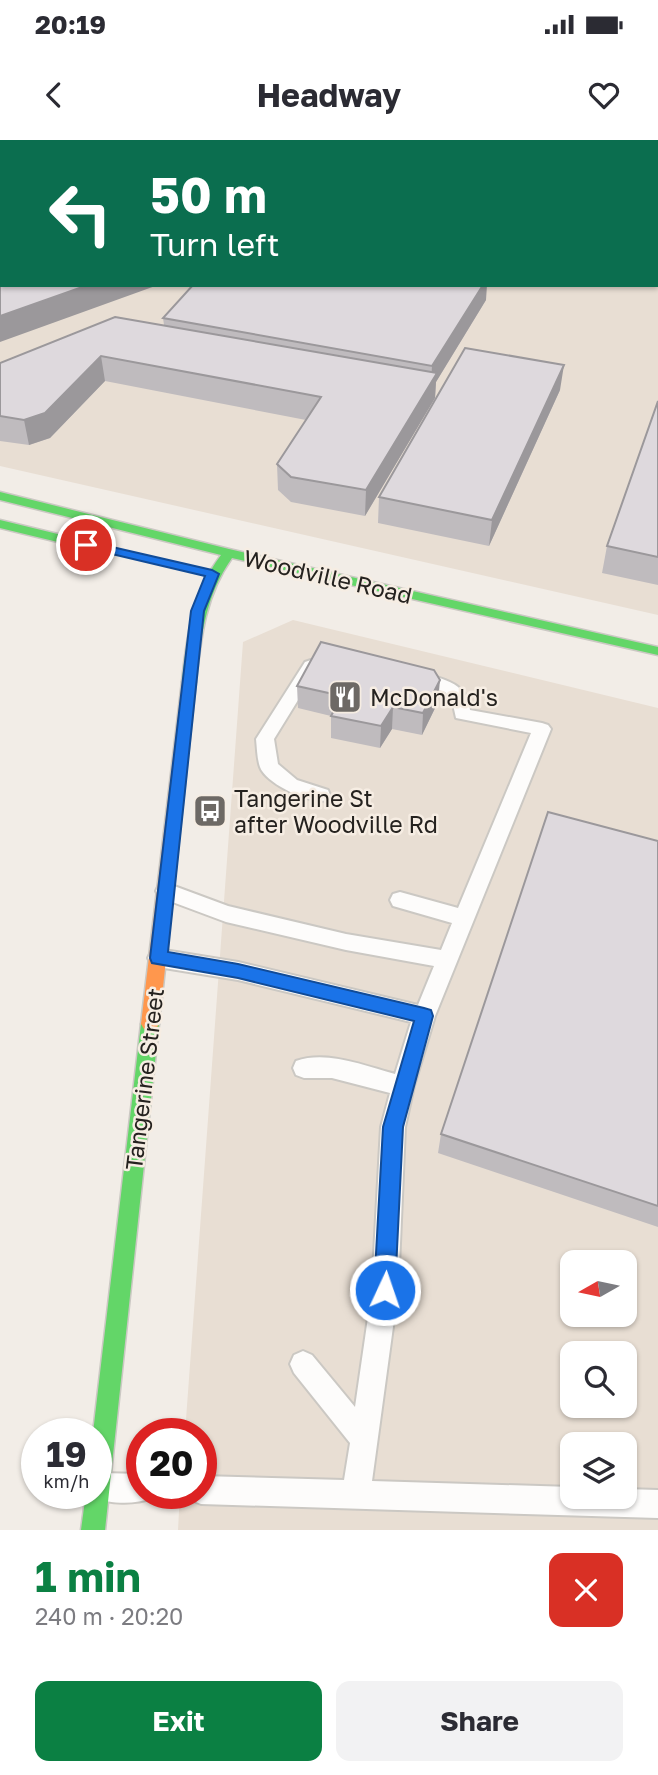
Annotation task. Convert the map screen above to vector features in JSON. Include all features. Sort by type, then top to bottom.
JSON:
[{"type":"street","name":"Woodville Road","points":[[0,496],[229,553],[658,651]]},
{"type":"street","points":[[0,524],[124,554]]},
{"type":"street","name":"Tangerine Street","points":[[106,1418],[197,611],[206,573],[229,553]]},
{"type":"street","name":"Woodville Road","points":[[206,573],[237,580]]},
{"type":"street","name":"Tangerine Street","points":[[93,1530],[95,1509]]},
{"type":"lane","points":[[321,795],[290,785],[269,767],[265,739],[312,664],[325,655]]},
{"type":"lane","points":[[356,1494],[385,1290],[393,1127],[424,1016],[542,729],[462,714],[461,699],[451,688],[399,673]]},
{"type":"lane","points":[[166,891],[239,917],[346,943],[447,960]]},
{"type":"lane","points":[[400,900],[463,918]]},
{"type":"lane","points":[[158,958],[238,971],[424,1016]]},
{"type":"lane","points":[[304,1068],[332,1068],[403,1086]]},
{"type":"lane","points":[[303,1364],[363,1438]]},
{"type":"lane","points":[[217,1490],[658,1504]]},
{"type":"shaded area","points":[[0,287],[658,287],[658,615],[0,466]]},
{"type":"shaded area","points":[[293,620],[658,708],[658,1530],[178,1530],[179,1509],[217,1509],[217,1418],[186,1418],[243,642]]},
{"type":"building","points":[[0,287],[82,287],[0,316]]},
{"type":"building","points":[[191,287],[482,287],[432,366],[163,318]]},
{"type":"building","points":[[115,317],[437,373],[366,490],[291,477],[277,464],[321,397],[101,356],[45,413],[24,420],[0,416],[0,363]]},
{"type":"building","points":[[465,348],[564,365],[492,520],[379,497]]},
{"type":"building","points":[[658,401],[658,557],[607,546]]},
{"type":"building","points":[[321,642],[434,670],[440,680],[423,713],[393,707],[381,726],[331,716],[342,696],[297,686]]},
{"type":"building","points":[[548,812],[658,841],[658,1206],[441,1134]]},
{"type":"traffic: fast","points":[[0,496],[229,553],[658,651]]},
{"type":"traffic: fast","points":[[0,524],[103,549]]},
{"type":"traffic: fast","points":[[189,682],[198,614],[209,584],[229,553]]},
{"type":"traffic: fast","points":[[93,1530],[150,1024]]},
{"type":"traffic: slow","points":[[150,1024],[189,682]]},
{"type":"place","name":"McDonald's","points":[[345,697]]},
{"type":"place","name":"Tangerine St after Woodville Rd","points":[[210,811]]},
{"type":"route","points":[[86,545],[212,574],[197,611],[158,958],[238,971],[424,1016],[393,1127],[385,1290]]}]
